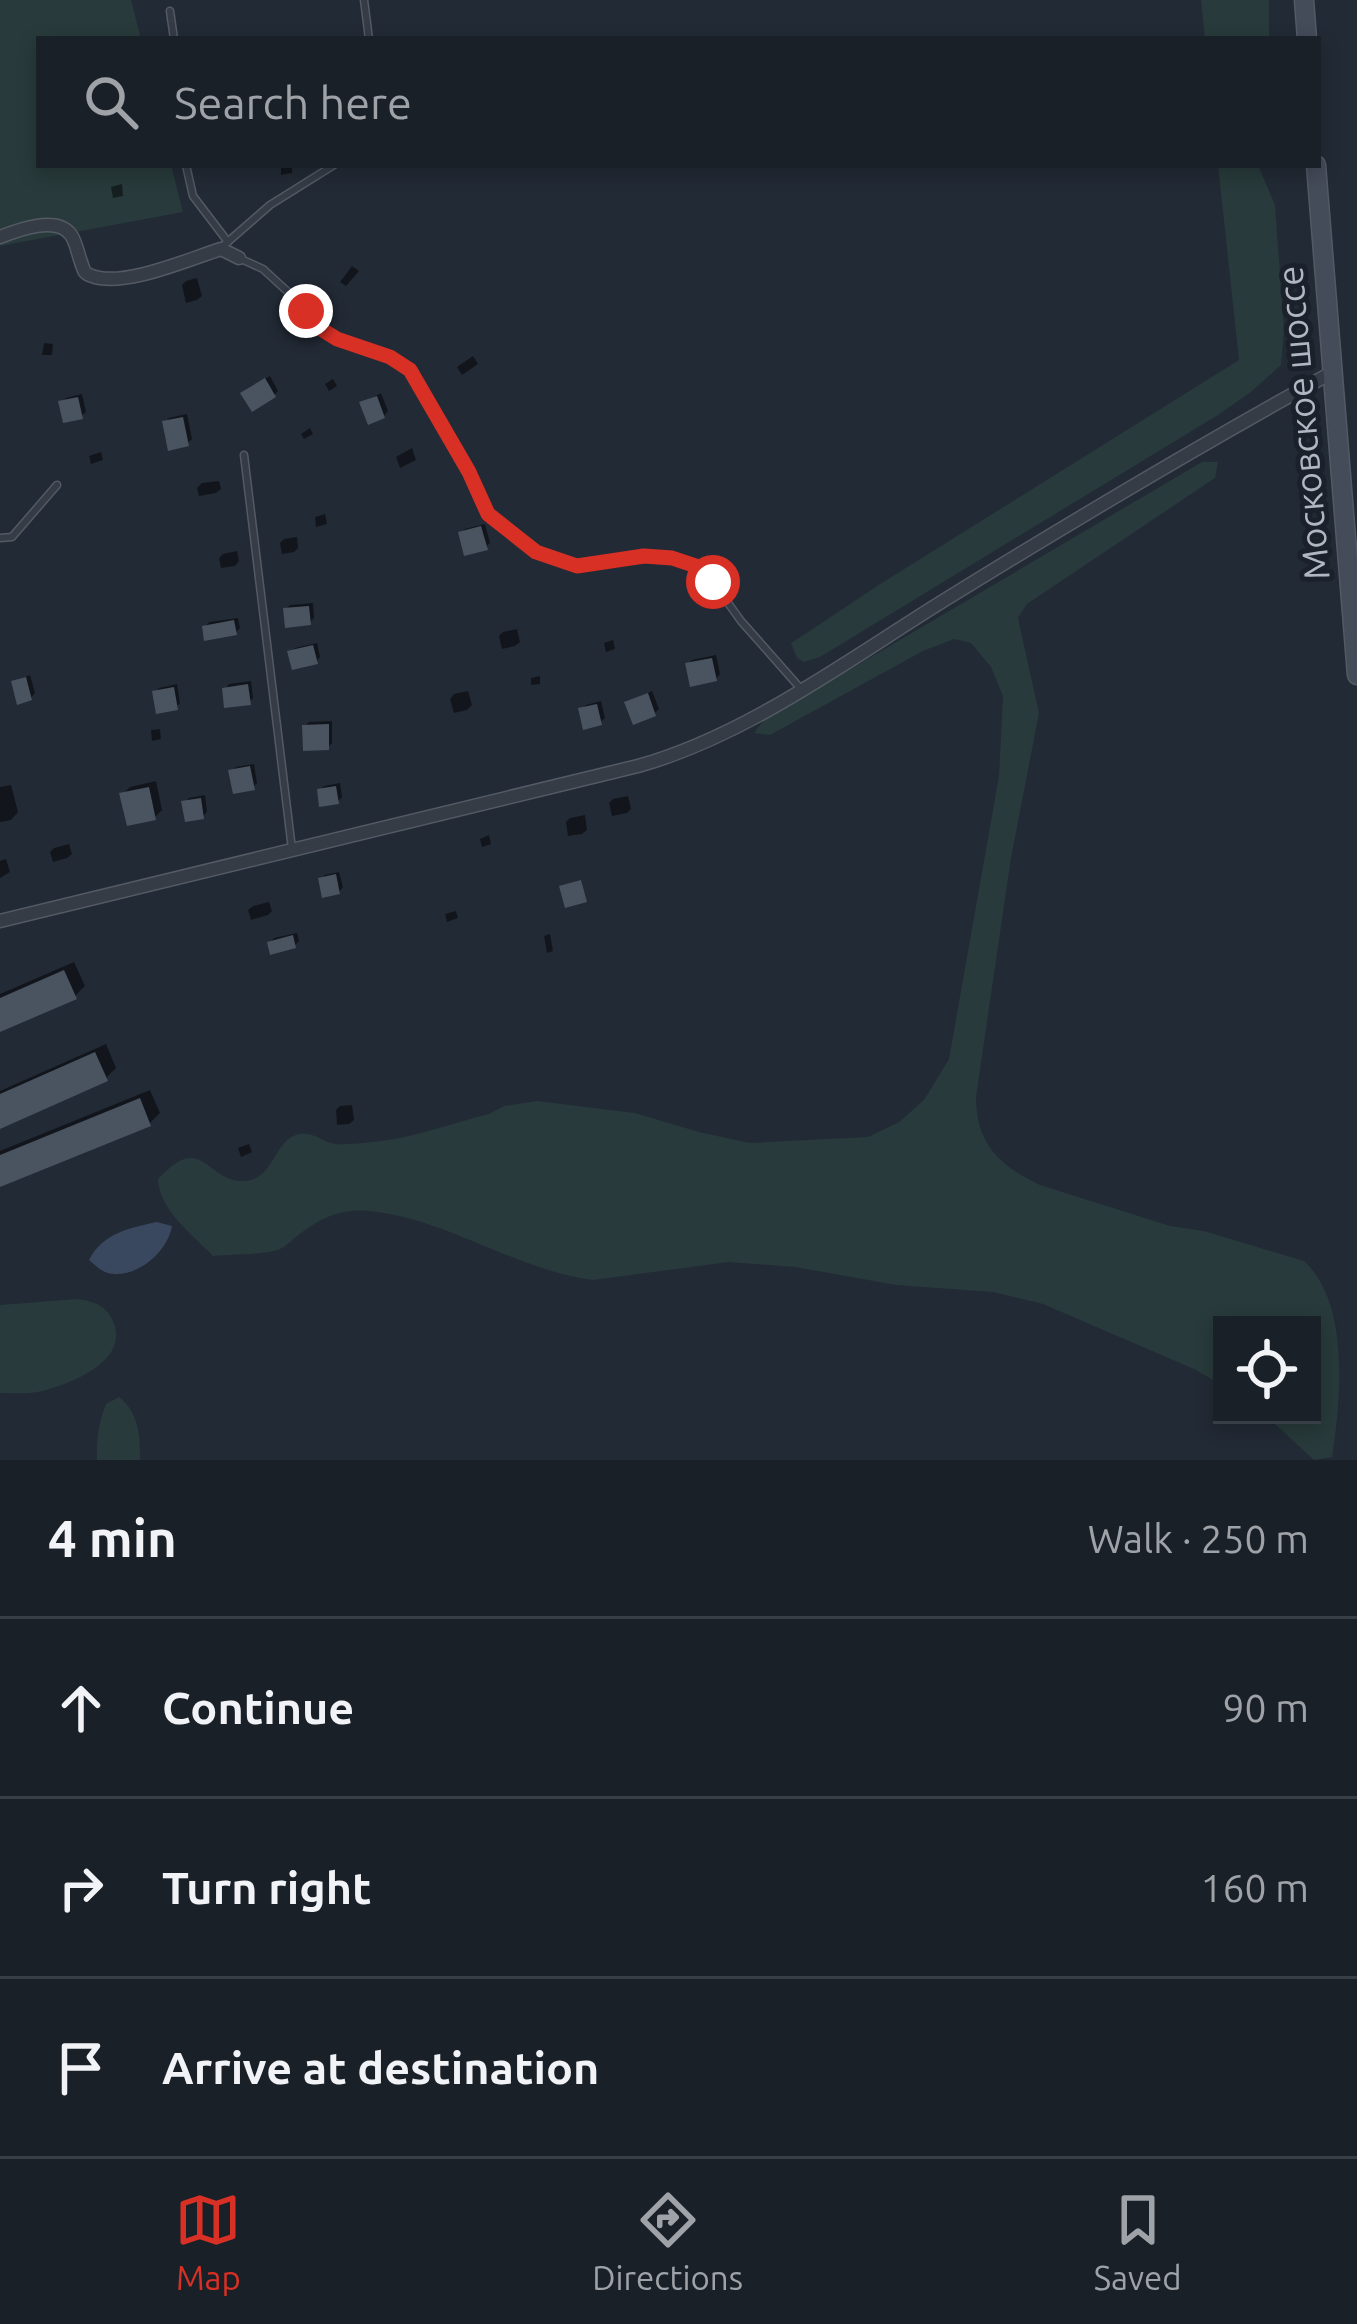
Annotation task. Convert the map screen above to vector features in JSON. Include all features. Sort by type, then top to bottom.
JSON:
[{"type":"main road","points":[[1304,0],[1307,36]]},
{"type":"main road","name":"Московское шоссе","points":[[1316,168],[1357,675]]},
{"type":"street","points":[[0,237],[49,225],[64,229],[72,236],[85,272],[93,277],[145,275],[224,245],[239,258]]},
{"type":"street","points":[[0,921],[669,757],[726,733],[1063,527],[1331,373]]},
{"type":"lane","points":[[364,0],[369,36]]},
{"type":"lane","points":[[170,10],[174,36]]},
{"type":"lane","points":[[188,168],[193,196],[224,245],[270,205],[329,168]]},
{"type":"lane","points":[[239,258],[263,269],[321,329],[410,370],[488,514],[506,530],[536,552],[577,566],[644,556],[696,566],[801,689]]},
{"type":"lane","points":[[244,455],[292,849]]},
{"type":"lane","points":[[0,538],[12,537],[57,485]]},
{"type":"shaded area","points":[[0,0],[131,0],[140,36],[36,36],[36,168],[172,168],[183,212],[0,246]]},
{"type":"shaded area","points":[[1201,0],[1269,0],[1269,36],[1205,36]]},
{"type":"shaded area","points":[[1218,168],[1259,168],[1275,205],[1284,330],[1281,365],[1218,415],[820,657],[804,662],[797,658],[791,643],[1239,360]]},
{"type":"shaded area","points":[[1202,462],[1218,462],[1215,478],[1027,604],[1018,618],[1039,713],[1011,858],[977,1113],[993,1152],[1040,1185],[1304,1261],[1329,1301],[1339,1353],[1332,1457],[1314,1460],[1275,1424],[1321,1424],[1321,1316],[1213,1316],[1213,1380],[1043,1304],[993,1292],[896,1285],[795,1267],[729,1262],[593,1280],[536,1266],[427,1224],[360,1210],[325,1218],[278,1250],[213,1256],[170,1211],[158,1179],[186,1159],[196,1158],[222,1175],[246,1181],[263,1173],[285,1143],[300,1134],[335,1144],[387,1140],[537,1101],[635,1113],[749,1143],[868,1137],[899,1122],[924,1100],[949,1059],[999,776],[1003,696],[991,667],[971,643],[954,639],[923,651],[770,735],[754,733],[764,720]]},
{"type":"shaded area","points":[[77,1299],[100,1306],[114,1324],[116,1338],[104,1361],[50,1389],[0,1393],[0,1305]]},
{"type":"shaded area","points":[[119,1397],[134,1417],[140,1460],[97,1460],[106,1404]]},
{"type":"water","points":[[157,1222],[172,1226],[159,1252],[143,1266],[111,1274],[89,1260],[109,1238]]},
{"type":"building","points":[[265,378],[276,397],[252,412],[240,393]]},
{"type":"building","points":[[377,396],[385,418],[368,425],[359,402]]},
{"type":"building","points":[[78,397],[83,419],[63,423],[58,401]]},
{"type":"building","points":[[183,417],[189,446],[168,451],[162,421]]},
{"type":"building","points":[[481,526],[488,550],[464,556],[458,532]]},
{"type":"building","points":[[309,606],[311,625],[285,628],[283,608]]},
{"type":"building","points":[[234,620],[237,635],[204,641],[202,626]]},
{"type":"building","points":[[313,645],[318,664],[292,670],[287,651]]},
{"type":"building","points":[[712,658],[717,681],[690,687],[685,663]]},
{"type":"building","points":[[26,677],[32,700],[17,705],[11,681]]},
{"type":"building","points":[[248,684],[251,705],[224,708],[222,688]]},
{"type":"building","points":[[174,687],[178,710],[156,714],[152,691]]},
{"type":"building","points":[[648,693],[656,716],[633,725],[624,702]]},
{"type":"building","points":[[597,704],[602,725],[583,730],[578,708]]},
{"type":"building","points":[[329,724],[329,750],[303,751],[302,725]]},
{"type":"building","points":[[250,766],[255,790],[233,794],[228,770]]},
{"type":"building","points":[[336,786],[339,804],[319,807],[317,789]]},
{"type":"building","points":[[149,787],[156,820],[127,826],[119,793]]},
{"type":"building","points":[[201,798],[204,819],[185,822],[181,801]]},
{"type":"building","points":[[336,874],[340,894],[322,898],[318,878]]},
{"type":"building","points":[[581,880],[587,902],[565,908],[559,886]]},
{"type":"building","points":[[293,935],[296,948],[270,955],[267,942]]},
{"type":"building","points":[[64,970],[77,999],[0,1032],[0,998]]},
{"type":"building","points":[[95,1052],[108,1081],[0,1129],[0,1094]]},
{"type":"building","points":[[140,1098],[151,1126],[0,1187],[0,1155]]},
{"type":"route","points":[[306,311],[337,339],[390,357],[410,370],[488,514],[536,552],[577,566],[644,556],[672,558],[696,566],[713,582]]}]
